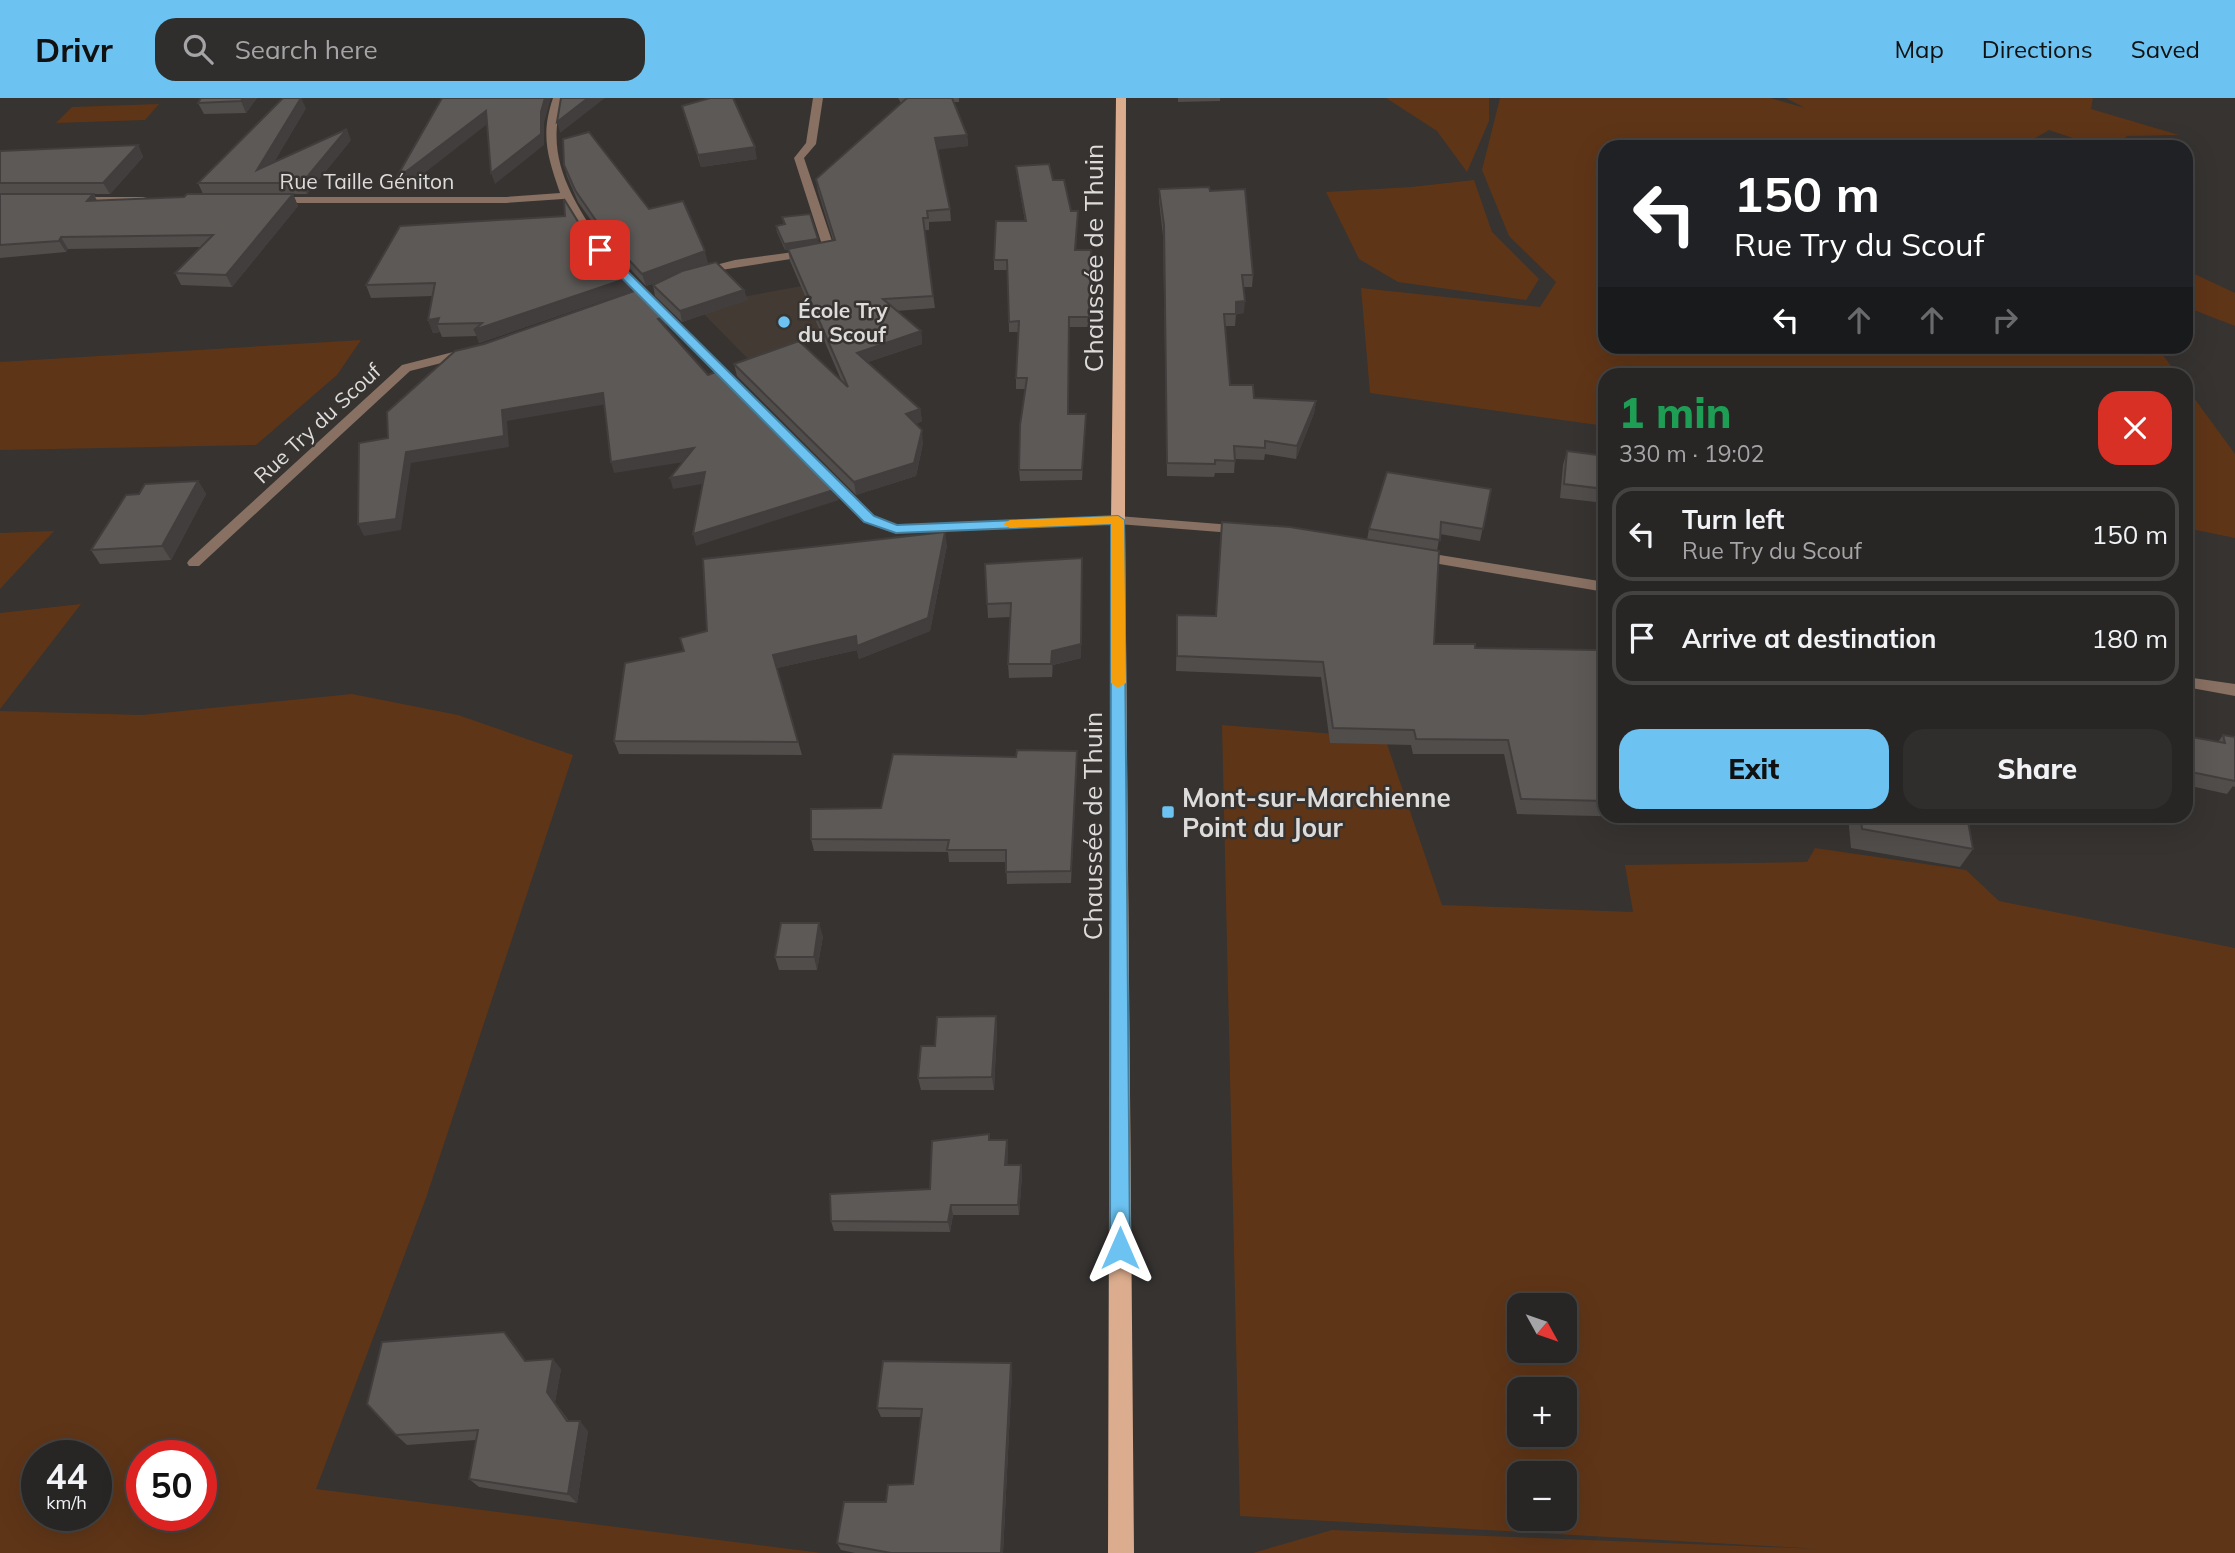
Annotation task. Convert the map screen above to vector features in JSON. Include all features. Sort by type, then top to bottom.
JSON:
[{"type":"main road","name":"Chaussée de Thuin","points":[[1121,98],[1118,520],[1121,1553]]},
{"type":"street","points":[[558,98],[551,119],[551,151],[566,196],[600,250],[869,519],[896,529],[1118,520],[1257,532]]},
{"type":"street","points":[[691,274],[736,264],[829,250],[799,158],[811,144],[818,98]]},
{"type":"street","name":"Rue Taille Géniton","points":[[260,200],[506,200],[566,196]]},
{"type":"street","points":[[55,200],[150,200]]},
{"type":"street","name":"Rue Try du Scouf","points":[[194,563],[406,368],[483,349]]},
{"type":"street","points":[[1404,554],[1598,586]]},
{"type":"street","points":[[2193,683],[2235,690]]},
{"type":"shaded area","points":[[1386,98],[1489,98],[1489,121],[1467,172],[1437,131]]},
{"type":"shaded area","points":[[1500,98],[1770,98],[1805,108],[1786,98],[2093,98],[2091,109],[2179,135],[2127,136],[2123,140],[2079,140],[2049,130],[2032,140],[1598,140],[1598,354],[2162,354],[2173,368],[1598,368],[1598,425],[1370,393],[1361,288],[1540,307],[1556,282],[1509,236],[1482,170]]},
{"type":"shaded area","points":[[159,104],[145,120],[56,123],[72,107]]},
{"type":"shaded area","points":[[1474,180],[1492,232],[1539,279],[1526,300],[1398,282],[1359,259],[1326,192],[1411,187]]},
{"type":"shaded area","points":[[2193,273],[2235,293],[2235,326],[2193,310]]},
{"type":"shaded area","name":"École Try du Scouf","points":[[807,285],[857,334],[809,338],[751,362],[700,310],[742,297]]},
{"type":"shaded area","points":[[361,340],[337,375],[256,445],[0,450],[0,362]]},
{"type":"shaded area","points":[[2193,397],[2235,454],[2235,538],[2193,529]]},
{"type":"shaded area","points":[[54,531],[0,589],[0,533]]},
{"type":"shaded area","points":[[81,604],[0,709],[0,613]]},
{"type":"shaded area","points":[[352,694],[458,715],[573,755],[426,1198],[316,1489],[822,1553],[0,1553],[0,711],[142,715]]},
{"type":"shaded area","points":[[1222,725],[1385,738],[1442,905],[1633,912],[1625,865],[1807,862],[1815,848],[1966,870],[1999,901],[2235,948],[2235,1553],[1253,1553],[1332,1530],[1820,1549],[1240,1516]]},
{"type":"building","points":[[201,98],[243,98],[241,101],[198,103]]},
{"type":"building","points":[[283,98],[301,98],[257,170],[347,129],[302,183],[198,183]]},
{"type":"building","points":[[442,98],[545,98],[541,112],[541,134],[491,173],[486,111],[395,180]]},
{"type":"building","points":[[561,98],[588,98],[557,122]]},
{"type":"building","points":[[710,98],[733,98],[755,147],[698,155],[682,106]]},
{"type":"building","points":[[907,98],[952,98],[967,135],[935,138],[950,209],[927,211],[928,218],[923,218],[933,296],[883,299],[921,331],[857,353],[920,409],[906,414],[922,430],[914,463],[854,482],[734,364],[799,341],[848,387],[788,249],[835,240],[816,179]]},
{"type":"building","points":[[589,132],[649,209],[683,201],[705,251],[642,274],[606,235],[575,190],[564,165],[563,139]]},
{"type":"building","points":[[138,145],[103,183],[0,183],[0,151]]},
{"type":"building","points":[[1049,164],[1053,180],[1064,180],[1071,211],[1078,211],[1075,250],[1091,250],[1089,317],[1069,317],[1068,414],[1086,414],[1082,470],[1019,470],[1020,425],[1027,378],[1016,378],[1019,321],[1009,322],[1007,260],[994,260],[996,221],[1026,221],[1016,166]]},
{"type":"building","points":[[1209,187],[1210,191],[1245,189],[1253,275],[1242,275],[1245,301],[1236,302],[1236,314],[1224,314],[1230,385],[1253,385],[1254,398],[1316,401],[1297,446],[1265,441],[1265,448],[1234,446],[1235,461],[1215,460],[1215,464],[1167,463],[1164,225],[1159,189]]},
{"type":"building","points":[[0,194],[93,194],[87,201],[184,197],[187,194],[293,194],[226,275],[175,273],[213,235],[61,237],[59,241],[0,245]]},
{"type":"building","points":[[564,199],[590,241],[628,278],[474,330],[482,323],[437,324],[439,318],[428,320],[435,283],[366,285],[400,226],[565,216]]},
{"type":"building","points":[[810,214],[818,239],[784,244],[776,226],[785,224],[782,217]]},
{"type":"building","points":[[716,262],[744,290],[680,311],[653,285],[682,271]]},
{"type":"building","points":[[637,290],[664,317],[658,319],[708,375],[718,371],[837,489],[693,534],[705,472],[670,478],[694,448],[611,462],[603,393],[502,410],[504,436],[406,452],[396,519],[358,524],[359,443],[388,438],[387,412],[455,351],[484,344]]},
{"type":"building","points":[[1567,451],[1598,455],[1598,488],[1564,484]]},
{"type":"building","points":[[1387,472],[1491,489],[1483,529],[1441,522],[1440,540],[1369,529]]},
{"type":"building","points":[[198,481],[162,546],[91,550],[126,495],[139,494],[145,484]]},
{"type":"building","points":[[1222,522],[1290,527],[1439,551],[1434,644],[1475,644],[1475,648],[1597,650],[1598,801],[1521,799],[1508,740],[1416,739],[1414,730],[1333,728],[1323,662],[1177,656],[1177,615],[1216,616]]},
{"type":"building","points":[[945,532],[928,618],[857,646],[856,636],[773,655],[798,742],[614,741],[625,663],[684,651],[680,638],[707,631],[703,559]]},
{"type":"building","points":[[1082,558],[1081,644],[1052,651],[1051,664],[1008,664],[1011,603],[987,604],[985,564]]},
{"type":"building","points":[[2223,735],[2235,737],[2235,781],[2193,772],[2193,737],[2225,743]]},
{"type":"building","points":[[1017,750],[1077,751],[1071,871],[1006,872],[1006,850],[947,850],[949,840],[811,839],[811,809],[881,808],[893,754],[1016,757]]},
{"type":"building","points":[[1862,823],[1968,823],[1973,849],[1862,829]]},
{"type":"building","points":[[781,923],[819,923],[814,957],[775,957]]},
{"type":"building","points":[[996,1016],[992,1077],[918,1078],[921,1046],[935,1046],[937,1017]]},
{"type":"building","points":[[989,1134],[989,1140],[1007,1140],[1005,1165],[1021,1165],[1018,1205],[951,1205],[948,1222],[831,1221],[830,1194],[930,1189],[932,1141]]},
{"type":"building","points":[[504,1332],[525,1361],[553,1359],[547,1392],[567,1421],[580,1421],[568,1494],[469,1479],[478,1430],[396,1435],[367,1404],[382,1342]]},
{"type":"building","points":[[883,1361],[1011,1363],[1001,1553],[891,1553],[837,1543],[844,1502],[886,1502],[888,1485],[913,1484],[922,1409],[877,1408]]},
{"type":"slow traffic","points":[[1010,524],[1118,520],[1118,683]]},
{"type":"place","name":"École Try du Scouf","points":[[784,322]]},
{"type":"place","name":"Mont-sur-Marchienne Point du Jour","points":[[1168,812]]},
{"type":"route","points":[[600,250],[869,519],[896,529],[1118,520],[1120,1248]]}]
